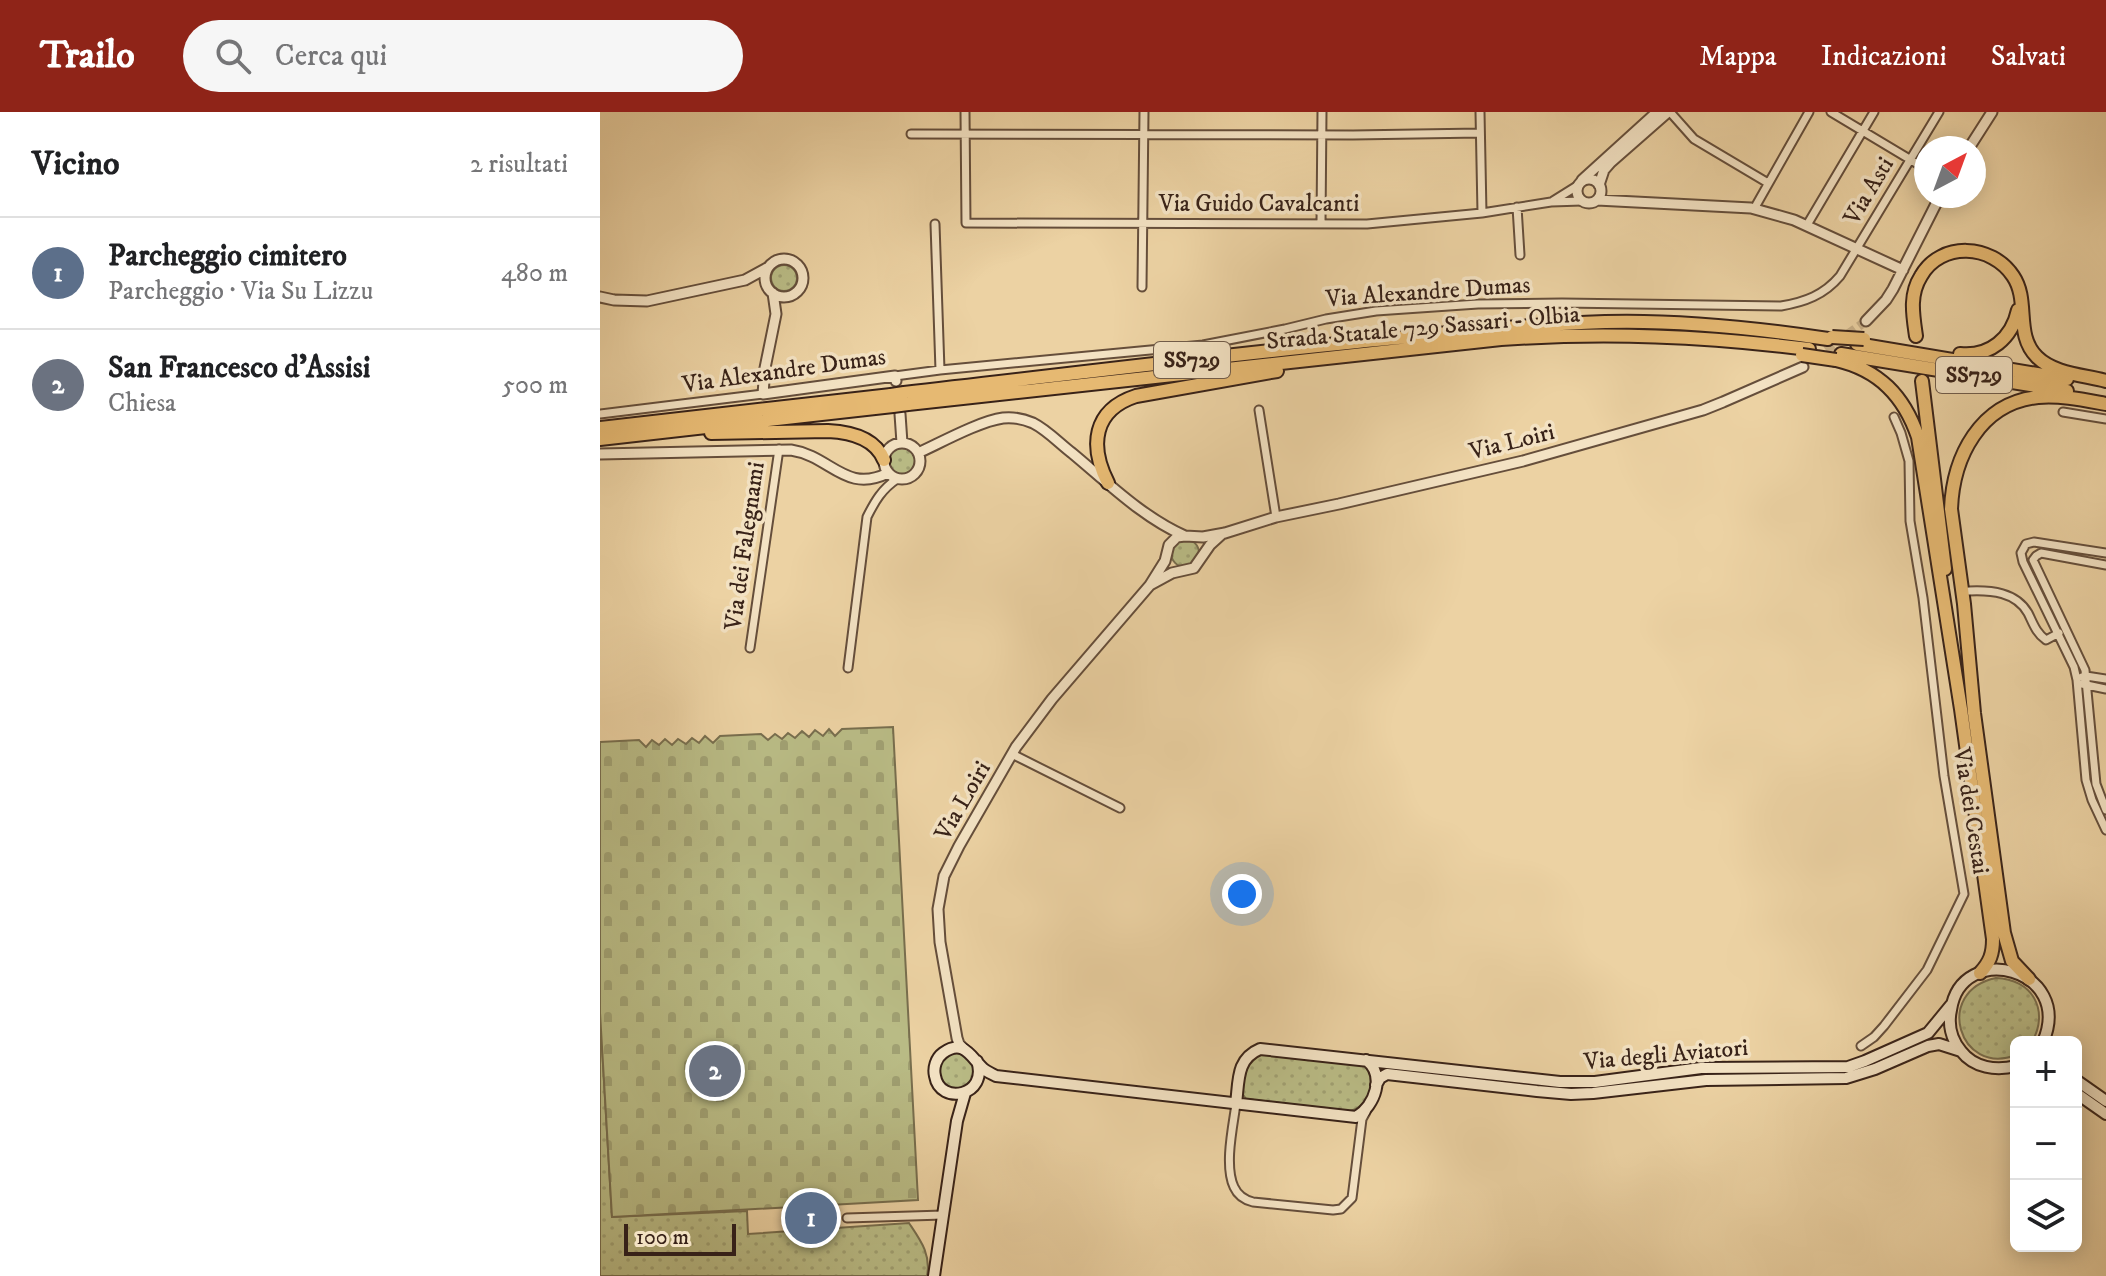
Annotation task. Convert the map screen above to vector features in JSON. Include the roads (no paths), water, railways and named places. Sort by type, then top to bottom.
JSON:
[{"type":"highway","points":[[1916,336],[1914,293],[1928,266],[1943,255],[1969,250],[1990,255],[2006,266],[2020,290],[2024,337],[2037,357],[2052,367],[2106,383]]},
{"type":"highway","points":[[1860,341],[1981,353],[1996,345],[2008,333],[2016,321],[2021,299]]},
{"type":"highway","name":"Strada Statale 729 Sassari - Olbia","points":[[600,439],[1293,349],[1541,326],[1643,322],[1730,327],[1860,341]]},
{"type":"highway","name":"Strada Statale 729 Sassari - Olbia","points":[[600,428],[899,402],[1550,336],[1656,335],[1736,340],[1805,357],[1839,357],[2106,398]]},
{"type":"highway","name":"SS729","points":[[1860,341],[2106,383]]},
{"type":"highway","points":[[1108,483],[1099,467],[1097,435],[1104,418],[1118,403],[1162,391],[1359,355]]},
{"type":"highway","points":[[1839,357],[1882,380],[1900,399],[1918,437],[1968,711],[2004,933],[2012,961],[2029,979]]},
{"type":"highway","points":[[1922,381],[1968,683],[1968,711]]},
{"type":"highway","points":[[1980,973],[1992,955],[1993,939],[1968,711],[1966,620],[1951,509],[1953,482],[1971,440],[1984,424],[2001,411],[2021,401],[2049,397],[2106,404]]},
{"type":"highway","points":[[652,434],[845,432],[870,442],[878,449],[889,470]]},
{"type":"main road","points":[[1980,973],[2004,969],[2029,979],[2046,1002],[2049,1017],[2046,1036]]},
{"type":"main road","name":"Via degli Aviatori","points":[[1236,1104],[1243,1063],[1247,1056],[1260,1049],[1560,1082],[1595,1082],[1701,1068],[1848,1067],[1928,1033],[1962,986],[1980,973]]},
{"type":"main road","points":[[1951,1005],[1949,1021],[1961,1051],[1985,1067],[2010,1068]]},
{"type":"main road","name":"Via degli Aviatori","points":[[1376,1085],[1387,1074],[1537,1091],[1593,1093],[1706,1080],[1846,1078],[1928,1046],[1939,1044],[1961,1051]]},
{"type":"main road","points":[[996,1076],[982,1068],[965,1050],[951,1049],[938,1058],[934,1074],[942,1089],[950,1093],[965,1093],[978,1081],[996,1076],[1356,1117],[1369,1106],[1376,1085],[1375,1070],[1366,1060]]},
{"type":"main road","points":[[977,1061],[978,1081]]},
{"type":"main road","points":[[2082,1084],[2106,1101]]},
{"type":"main road","points":[[950,1093],[957,1121]]},
{"type":"main road","points":[[934,1276],[957,1121],[965,1093]]},
{"type":"main road","points":[[2082,1097],[2106,1114]]},
{"type":"street","points":[[965,112],[965,135]]},
{"type":"street","points":[[1142,287],[1144,112]]},
{"type":"street","points":[[1321,223],[1322,112]]},
{"type":"street","points":[[1480,112],[1482,213]]},
{"type":"street","points":[[1657,112],[1580,183],[1577,196],[1582,201],[1754,209],[1807,225],[1903,270]]},
{"type":"street","points":[[1597,200],[1604,170],[1669,112],[1694,139],[1768,183]]},
{"type":"street","points":[[1754,209],[1809,112]]},
{"type":"street","points":[[1831,112],[1914,162]]},
{"type":"street","points":[[1807,225],[1874,112]]},
{"type":"street","name":"Via Asti","points":[[1857,249],[1939,112]]},
{"type":"street","points":[[1977,136],[1992,112]]},
{"type":"street","points":[[911,134],[1480,133]]},
{"type":"street","name":"Via Guido Cavalcanti","points":[[965,135],[966,223],[1388,224],[1551,202],[1582,201]]},
{"type":"street","points":[[1580,183],[1590,179],[1605,195],[1627,203]]},
{"type":"street","name":"Via Guido Cavalcanti","points":[[1551,202],[1580,183]]},
{"type":"street","points":[[1517,207],[1520,255]]},
{"type":"street","points":[[1866,321],[1886,300],[1934,208]]},
{"type":"street","points":[[935,224],[940,370]]},
{"type":"street","name":"Via Alexandre Dumas","points":[[600,414],[896,379],[940,370],[1203,345],[1376,311],[1478,304],[1781,306],[1812,299],[1833,284],[1857,249]]},
{"type":"street","points":[[600,297],[647,301],[745,280],[771,263],[788,259],[798,265],[802,282],[776,314],[763,394]]},
{"type":"street","points":[[767,268],[765,279],[776,314]]},
{"type":"street","points":[[745,280],[780,296],[789,296]]},
{"type":"street","name":"Via Loiri","points":[[1186,536],[1225,533],[1276,517],[1523,461],[1679,417],[1723,402],[1805,357]]},
{"type":"street","points":[[899,402],[902,443]]},
{"type":"street","points":[[1259,410],[1276,517]]},
{"type":"street","points":[[2063,412],[2106,419]]},
{"type":"street","name":"Via dei Cestai","points":[[1861,1046],[1884,1026],[1927,970],[1964,894],[1944,776],[1923,598],[1910,521],[1909,461],[1894,417]]},
{"type":"street","points":[[918,453],[989,422],[1007,418],[1031,422],[1147,515],[1197,541],[1201,558],[1194,568],[1182,570],[1172,565],[1164,536],[1147,515]]},
{"type":"street","points":[[848,668],[867,517],[886,486],[889,448],[902,443],[910,445],[918,453],[919,467],[914,475],[906,479],[889,470]]},
{"type":"street","points":[[600,454],[779,449],[805,452],[863,481],[889,470]]},
{"type":"street","name":"Via dei Falegnami","points":[[750,648],[779,449]]},
{"type":"street","name":"Via Loiri","points":[[1201,558],[1210,545],[1225,533]]},
{"type":"street","points":[[1150,585],[1162,567],[1172,540],[1186,536]]},
{"type":"street","points":[[2106,553],[2034,542],[2023,547],[2021,557],[2074,667],[2086,780],[2106,830]]},
{"type":"street","points":[[2106,565],[2041,553],[2034,558],[2083,665],[2096,784],[2106,810]]},
{"type":"street","name":"Via Loiri","points":[[965,1050],[959,1044],[953,1023],[940,942],[938,909],[944,876],[1012,754],[1052,699],[1150,585],[1182,570]]},
{"type":"street","points":[[1969,591],[1986,590],[2008,596],[2022,605],[2046,640],[2059,633]]},
{"type":"street","points":[[1923,598],[1938,595]]},
{"type":"street","points":[[2077,680],[2086,676],[2106,679]]},
{"type":"street","points":[[2077,680],[2086,686],[2106,689]]},
{"type":"street","points":[[1012,754],[1120,808]]},
{"type":"street","points":[[2092,800],[2104,802]]},
{"type":"street","name":"Via Loiri","points":[[945,1052],[953,1023]]},
{"type":"street","points":[[1236,1104],[1230,1158],[1231,1178],[1238,1194],[1253,1202],[1333,1210],[1341,1209],[1352,1198],[1362,1119],[1369,1106]]},
{"type":"street","points":[[847,1218],[943,1215]]},
{"type":"tunnel","points":[[1815,358],[1866,321]]},
{"type":"place","name":"San Francesco d'Assisi","points":[[715,1071]]},
{"type":"place","name":"Parcheggio cimitero","points":[[811,1218]]}]
